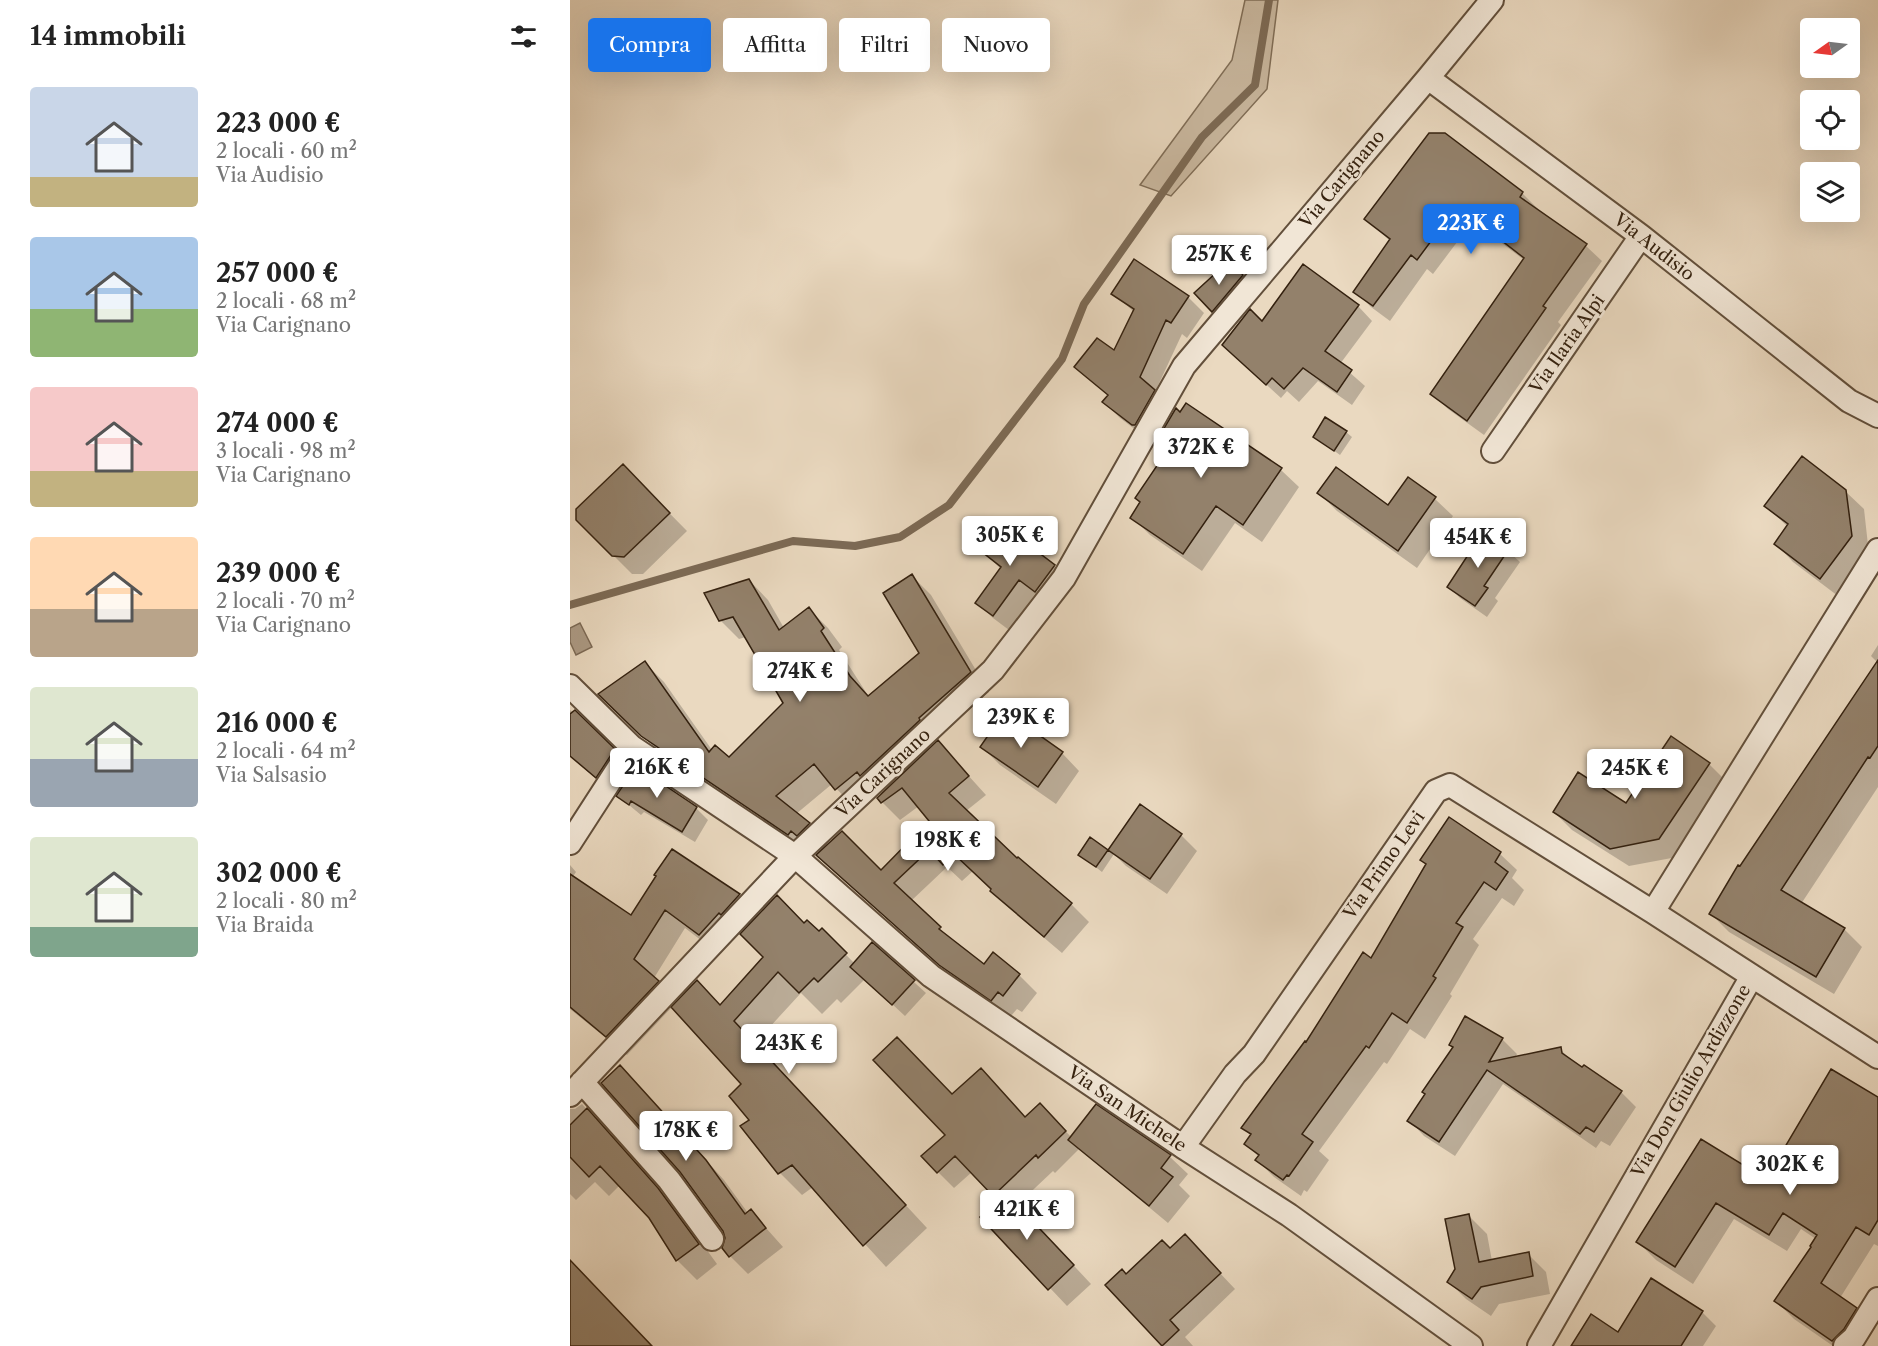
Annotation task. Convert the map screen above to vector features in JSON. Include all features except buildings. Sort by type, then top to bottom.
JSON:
[{"type":"street","name":"Via Carignano","points":[[576,1089],[795,856],[993,670],[1064,578],[1184,366],[1492,0]]},
{"type":"street","name":"Via Audisio","points":[[1428,78],[1641,236],[1849,401],[1878,416]]},
{"type":"street","name":"Via Ilaria Alpi","points":[[1493,451],[1641,236]]},
{"type":"street","points":[[1653,912],[1878,550]]},
{"type":"street","name":"Via San Michele","points":[[570,686],[632,747],[795,856],[931,976],[1183,1147],[1289,1215],[1471,1346]]},
{"type":"street","points":[[570,843],[632,747]]},
{"type":"street","name":"Via Primo Levi","points":[[1183,1147],[1235,1074],[1254,1053],[1436,791],[1450,785],[1653,912]]},
{"type":"street","name":"Via Don Giulio Ardizzone","points":[[1539,1346],[1752,976],[1653,912]]},
{"type":"street","points":[[1752,976],[1878,1058]]},
{"type":"street","points":[[576,1089],[669,1180],[712,1239]]},
{"type":"street","points":[[1845,1346],[1854,1338],[1878,1299]]},
{"type":"shaded area","points":[[1245,0],[1278,0],[1267,89],[1171,196],[1140,185],[1232,60]]},
{"type":"shaded area","points":[[580,623],[592,647],[576,655],[570,642],[570,628]]},
{"type":"waterway","points":[[570,605],[793,541],[855,546],[900,537],[949,505],[1062,359],[1084,304],[1202,137],[1255,85],[1269,0]]}]
